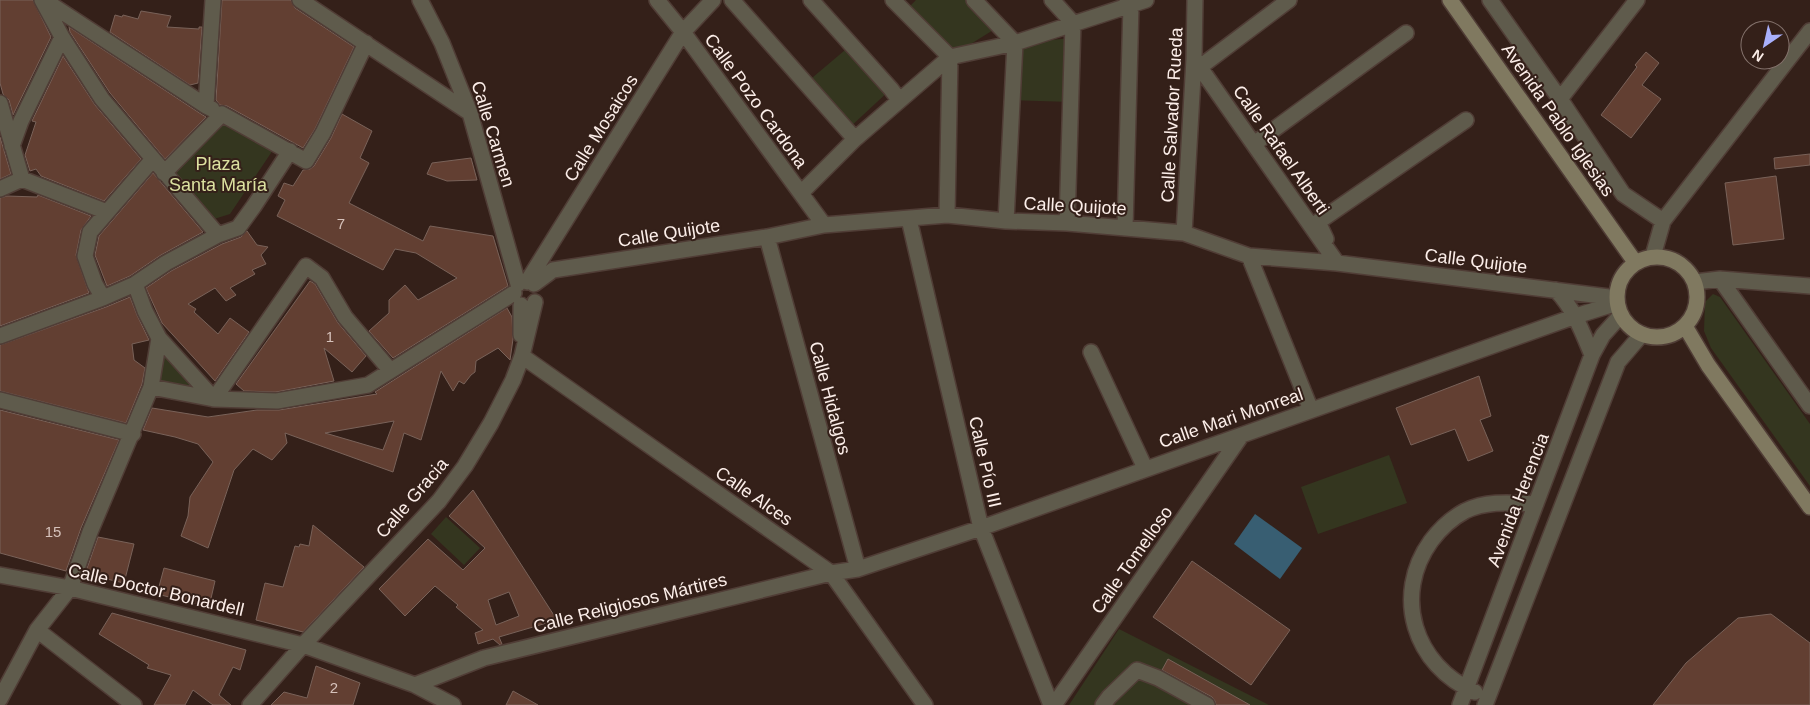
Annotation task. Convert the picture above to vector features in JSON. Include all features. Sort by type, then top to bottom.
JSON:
[{"type":"main road","name":"Avenida Pablo Iglesias","points":[[1450,0],[1635,262]]},
{"type":"main road","points":[[1653,256],[1673,259],[1692,275],[1698,291],[1693,317],[1680,330],[1664,337],[1642,334],[1627,324],[1618,305],[1619,282],[1628,268],[1635,262],[1653,256]]},
{"type":"main road","points":[[1685,326],[1708,365],[1810,507]]},
{"type":"street","points":[[43,0],[62,36],[102,99],[218,234]]},
{"type":"street","points":[[43,0],[206,106],[306,161],[366,44]]},
{"type":"street","points":[[206,106],[214,0]]},
{"type":"street","points":[[300,0],[470,112]]},
{"type":"street","name":"Calle Carmen","points":[[420,0],[442,43],[470,112],[525,292]]},
{"type":"street","name":"Calle Pozo Cardona","points":[[657,0],[683,32],[824,225]]},
{"type":"street","name":"Calle Mosaicos","points":[[525,292],[683,32],[712,0]]},
{"type":"street","points":[[732,0],[855,139]]},
{"type":"street","points":[[812,0],[899,100]]},
{"type":"street","points":[[893,0],[950,56],[947,215]]},
{"type":"street","points":[[974,0],[1015,43],[1006,221]]},
{"type":"street","points":[[1052,0],[1073,23],[1066,223]]},
{"type":"street","points":[[801,193],[855,139],[950,56],[1015,43],[1129,3],[1146,0]]},
{"type":"street","name":"Calle Salvador Rueda","points":[[1184,233],[1197,63],[1195,0]]},
{"type":"street","points":[[1197,63],[1289,0]]},
{"type":"street","name":"Avenida Pablo Iglesias","points":[[1490,0],[1624,194],[1663,221]]},
{"type":"street","points":[[1560,99],[1637,0]]},
{"type":"street","points":[[1126,228],[1129,3]]},
{"type":"street","points":[[1653,256],[1663,221],[1810,31]]},
{"type":"street","points":[[1254,144],[1406,33]]},
{"type":"street","points":[[12,146],[21,121],[62,36]]},
{"type":"street","name":"Calle Rafael Alberti","points":[[1197,63],[1337,263]]},
{"type":"street","points":[[1,111],[22,179]]},
{"type":"street","points":[[164,173],[222,114]]},
{"type":"street","points":[[1337,263],[1318,222],[1466,120]]},
{"type":"street","points":[[0,336],[103,298],[135,284],[166,263],[218,234],[238,228],[290,151]]},
{"type":"street","points":[[103,298],[95,284],[85,256],[90,232],[153,159]]},
{"type":"street","points":[[0,189],[22,179],[107,212]]},
{"type":"street","name":"Calle Quijote","points":[[152,387],[214,399],[277,401],[368,384],[525,292],[553,270],[767,237],[824,225],[947,215],[1006,221],[1066,223],[1184,233],[1249,256],[1337,263],[1556,290],[1618,305]]},
{"type":"street","name":"Calle Pío III","points":[[909,219],[981,528],[1052,705]]},
{"type":"street","name":"Calle Hidalgos","points":[[767,237],[858,568]]},
{"type":"street","points":[[1249,256],[1311,410]]},
{"type":"street","points":[[135,284],[145,312],[158,338],[214,399],[306,266],[322,278],[345,317],[390,370]]},
{"type":"street","points":[[1720,279],[1810,406]]},
{"type":"street","points":[[1695,282],[1720,279],[1810,286]]},
{"type":"street","points":[[1556,290],[1576,316],[1592,356]]},
{"type":"street","name":"Calle Gracia","points":[[250,705],[303,644],[439,501],[465,466],[491,423],[513,380],[522,356],[525,292]]},
{"type":"street","name":"Calle Mari Monreal","points":[[858,568],[981,528],[1576,316],[1618,305]]},
{"type":"street","name":"Avenida Herencia","points":[[1460,705],[1592,356],[1618,305]]},
{"type":"street","points":[[1536,504],[1496,502],[1465,511],[1440,529],[1421,555],[1411,585],[1412,616],[1422,646],[1442,671],[1466,689],[1487,701],[1618,362],[1642,334]]},
{"type":"street","points":[[0,699],[37,630],[70,588],[90,532],[152,387],[158,338]]},
{"type":"street","points":[[1091,352],[1145,468]]},
{"type":"street","name":"Calle Alces","points":[[522,356],[831,572],[925,705]]},
{"type":"street","points":[[0,400],[133,434]]},
{"type":"street","name":"Calle Tomelloso","points":[[1052,705],[1241,436]]},
{"type":"street","name":"Calle Religiosos Mártires","points":[[415,684],[484,658],[831,572],[858,568]]},
{"type":"street","name":"Calle Doctor Bonardell","points":[[0,574],[70,588],[303,644]]},
{"type":"street","points":[[37,630],[134,705]]},
{"type":"street","points":[[303,644],[415,684],[453,705]]},
{"type":"street","points":[[1103,705],[1137,670],[1158,678],[1207,705]]},
{"type":"green space","points":[[916,0],[974,0],[998,27],[950,57],[904,12]]},
{"type":"green space","points":[[1073,38],[1071,102],[1012,100],[1015,43]]},
{"type":"green space","points":[[851,45],[891,89],[848,129],[806,83]]},
{"type":"green space","name":"Plaza Santa María","points":[[224,123],[273,150],[230,214],[214,219],[174,175]]},
{"type":"green space","points":[[1713,294],[1720,297],[1810,424],[1810,486],[1711,348],[1704,331],[1705,302]]},
{"type":"green space","points":[[159,338],[214,399],[151,387]]},
{"type":"green space","points":[[1389,455],[1407,503],[1318,534],[1301,487]]},
{"type":"green space","points":[[446,517],[480,548],[464,565],[431,534]]},
{"type":"green space","points":[[1119,629],[1269,705],[1069,705]]},
{"type":"water","points":[[1255,514],[1302,548],[1280,579],[1234,544]]},
{"type":"building","points":[[0,0],[33,0],[51,37],[13,115],[9,100],[3,94],[0,83]]},
{"type":"building","points":[[222,0],[291,0],[295,8],[354,47],[315,129],[303,148],[227,106],[220,105],[216,100]]},
{"type":"building","points":[[141,11],[171,16],[167,27],[199,29],[199,27],[202,27],[198,83],[190,85],[110,32],[115,15],[138,19]]},
{"type":"building","points":[[69,27],[206,117],[165,159],[110,93],[70,32]]},
{"type":"building","points":[[1646,52],[1659,63],[1642,85],[1661,99],[1631,138],[1601,115]]},
{"type":"building","points":[[63,56],[95,105],[141,159],[104,201],[41,176],[36,169],[30,171],[25,155],[36,122],[32,121]]},
{"type":"building","points":[[342,114],[372,131],[360,158],[369,163],[349,203],[423,241],[430,226],[493,236],[508,286],[393,358],[369,331],[389,313],[389,300],[405,285],[418,300],[457,278],[416,253],[395,249],[383,270],[277,216],[285,200],[278,196],[284,183],[293,186],[303,170],[314,166],[331,138]]},
{"type":"building","points":[[0,137],[11,174],[0,179]]},
{"type":"building","points":[[1810,154],[1810,165],[1775,169],[1774,158]]},
{"type":"building","points":[[471,158],[477,180],[447,181],[427,174],[432,163]]},
{"type":"building","points":[[153,173],[203,232],[161,255],[130,276],[107,286],[95,255],[99,236]]},
{"type":"building","points":[[1776,176],[1784,239],[1733,245],[1725,183]]},
{"type":"building","points":[[38,195],[91,216],[81,230],[76,255],[89,293],[0,326],[0,198],[7,196],[37,197]]},
{"type":"building","points":[[247,231],[257,245],[268,247],[261,255],[266,264],[252,270],[255,274],[230,288],[236,295],[226,301],[215,288],[188,304],[196,309],[194,312],[218,334],[230,318],[249,332],[215,381],[162,323],[146,288],[171,271],[222,244],[241,237]]},
{"type":"building","points":[[310,281],[315,284],[338,323],[366,356],[352,372],[324,348],[334,381],[276,392],[244,391],[236,384]]},
{"type":"building","points":[[130,297],[149,340],[132,344],[134,360],[145,368],[142,384],[126,423],[0,391],[0,345]]},
{"type":"building","points":[[507,308],[512,317],[513,339],[510,360],[498,348],[476,361],[475,372],[464,384],[459,381],[453,391],[441,371],[421,440],[404,433],[393,472],[285,433],[287,443],[272,460],[253,449],[234,470],[208,548],[181,536],[188,516],[190,497],[213,462],[198,444],[143,430],[152,408],[208,417],[257,410],[279,410],[377,394],[375,392]],"holes":[[[394,421],[383,450],[325,433]]]},
{"type":"building","points":[[1479,376],[1491,416],[1480,420],[1493,451],[1468,461],[1455,429],[1411,445],[1396,408]]},
{"type":"building","points":[[0,410],[119,440],[81,528],[66,571],[0,553]]},
{"type":"building","points":[[473,490],[557,620],[499,637],[502,644],[500,645],[493,639],[478,644],[475,633],[483,630],[456,607],[458,605],[435,586],[405,616],[379,589],[428,539],[463,570],[485,548],[449,516]],"holes":[[[509,592],[519,616],[496,625],[488,600]]]},
{"type":"building","points":[[313,525],[364,567],[303,632],[256,620],[265,583],[283,587],[295,546],[299,547],[300,544],[309,546]]},
{"type":"building","points":[[98,537],[134,544],[124,583],[85,574]]},
{"type":"building","points":[[1192,561],[1290,630],[1251,685],[1153,617]]},
{"type":"building","points":[[164,568],[215,581],[209,607],[157,594]]},
{"type":"building","points":[[112,613],[246,650],[240,670],[233,667],[219,695],[231,705],[213,705],[193,690],[185,705],[154,705],[171,675],[147,668],[149,665],[99,634]]},
{"type":"building","points":[[1771,614],[1810,643],[1810,705],[1653,705],[1686,663],[1738,618]]},
{"type":"building","points":[[1168,659],[1250,705],[1216,705],[1212,697],[1162,670]]},
{"type":"building","points":[[316,666],[360,683],[353,705],[271,705],[284,692],[307,698]]},
{"type":"building","points":[[513,691],[538,705],[506,705]]}]
